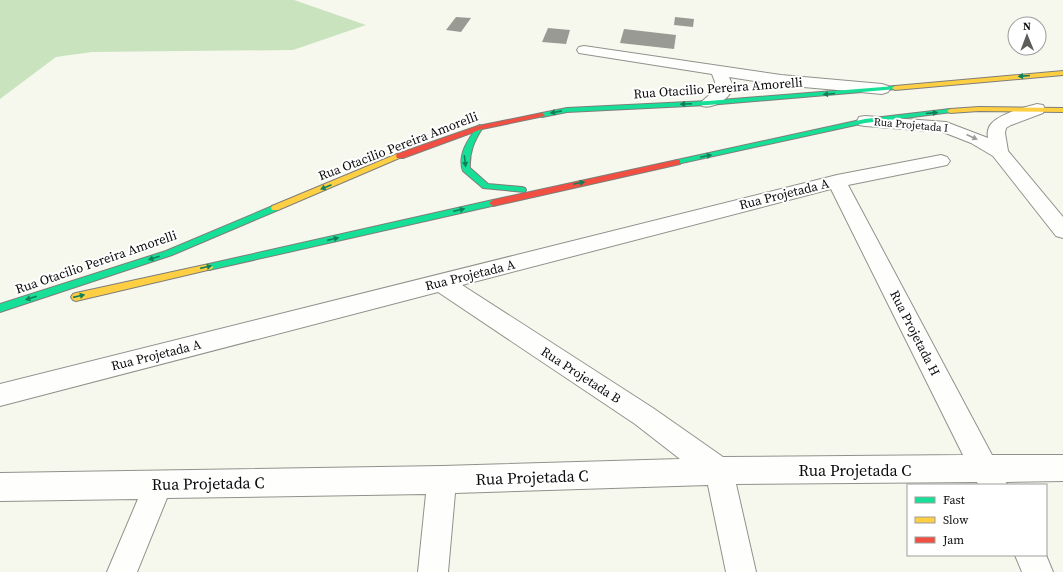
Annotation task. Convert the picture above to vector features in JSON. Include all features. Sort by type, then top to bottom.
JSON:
[{"type":"main road","name":"Rua Otacilio Pereira Amorelli","points":[[0,308],[169,253],[386,161],[480,127],[567,110],[882,90],[1063,73]]},
{"type":"main road","name":"Rua Otacilio Pereira Amorelli","points":[[70,298],[865,121],[929,113],[979,109],[1063,110]]},
{"type":"main road","points":[[480,127],[468,143],[464,153],[466,169],[486,186],[541,192]]},
{"type":"main road","name":"Rua Otacilio Pereira Amorelli","points":[[0,314],[39,305]]},
{"type":"street","points":[[584,50],[781,80],[882,90]]},
{"type":"street","points":[[708,102],[720,96],[723,91],[724,83],[718,71]]},
{"type":"street","points":[[999,152],[996,133],[998,126],[1005,121],[1037,109]]},
{"type":"street","name":"Rua Projetada I","points":[[865,121],[946,127],[976,139],[999,152],[1063,231]]},
{"type":"street","name":"Rua Projetada A","points":[[0,395],[837,181],[941,161]]},
{"type":"street","name":"Rua Projetada H","points":[[837,181],[989,477]]},
{"type":"street","name":"Rua Projetada B","points":[[440,282],[644,416],[719,471]]},
{"type":"street","name":"Rua Projetada C","points":[[0,487],[442,480],[719,471],[989,477],[1063,468]]},
{"type":"street","points":[[719,471],[741,572]]},
{"type":"street","points":[[433,572],[442,480]]},
{"type":"street","points":[[122,572],[159,484]]},
{"type":"street","points":[[1030,556],[1038,572]]},
{"type":"green space","points":[[0,0],[294,0],[366,25],[293,50],[92,52],[56,57],[0,99]]},
{"type":"building","points":[[456,17],[471,18],[461,32],[446,30]]},
{"type":"building","points":[[675,17],[694,19],[693,27],[674,25]]},
{"type":"building","points":[[548,28],[570,30],[566,44],[542,42]]},
{"type":"building","points":[[624,29],[676,35],[674,49],[620,43]]},
{"type":"traffic: fast","points":[[542,115],[567,110],[708,103],[895,88]]},
{"type":"traffic: fast","points":[[677,162],[865,121],[950,111]]},
{"type":"traffic: fast","points":[[480,127],[468,146],[466,169],[486,186],[522,190]]},
{"type":"traffic: fast","points":[[209,267],[493,203]]},
{"type":"traffic: fast","points":[[0,308],[169,253],[275,208]]},
{"type":"traffic: slow","points":[[895,88],[1063,73]]},
{"type":"traffic: slow","points":[[950,111],[979,109],[1063,110]]},
{"type":"traffic: slow","points":[[275,208],[400,156]]},
{"type":"traffic: slow","points":[[76,297],[209,267]]},
{"type":"traffic: jam","points":[[400,156],[480,127],[542,115]]},
{"type":"traffic: jam","points":[[493,203],[677,162]]}]
